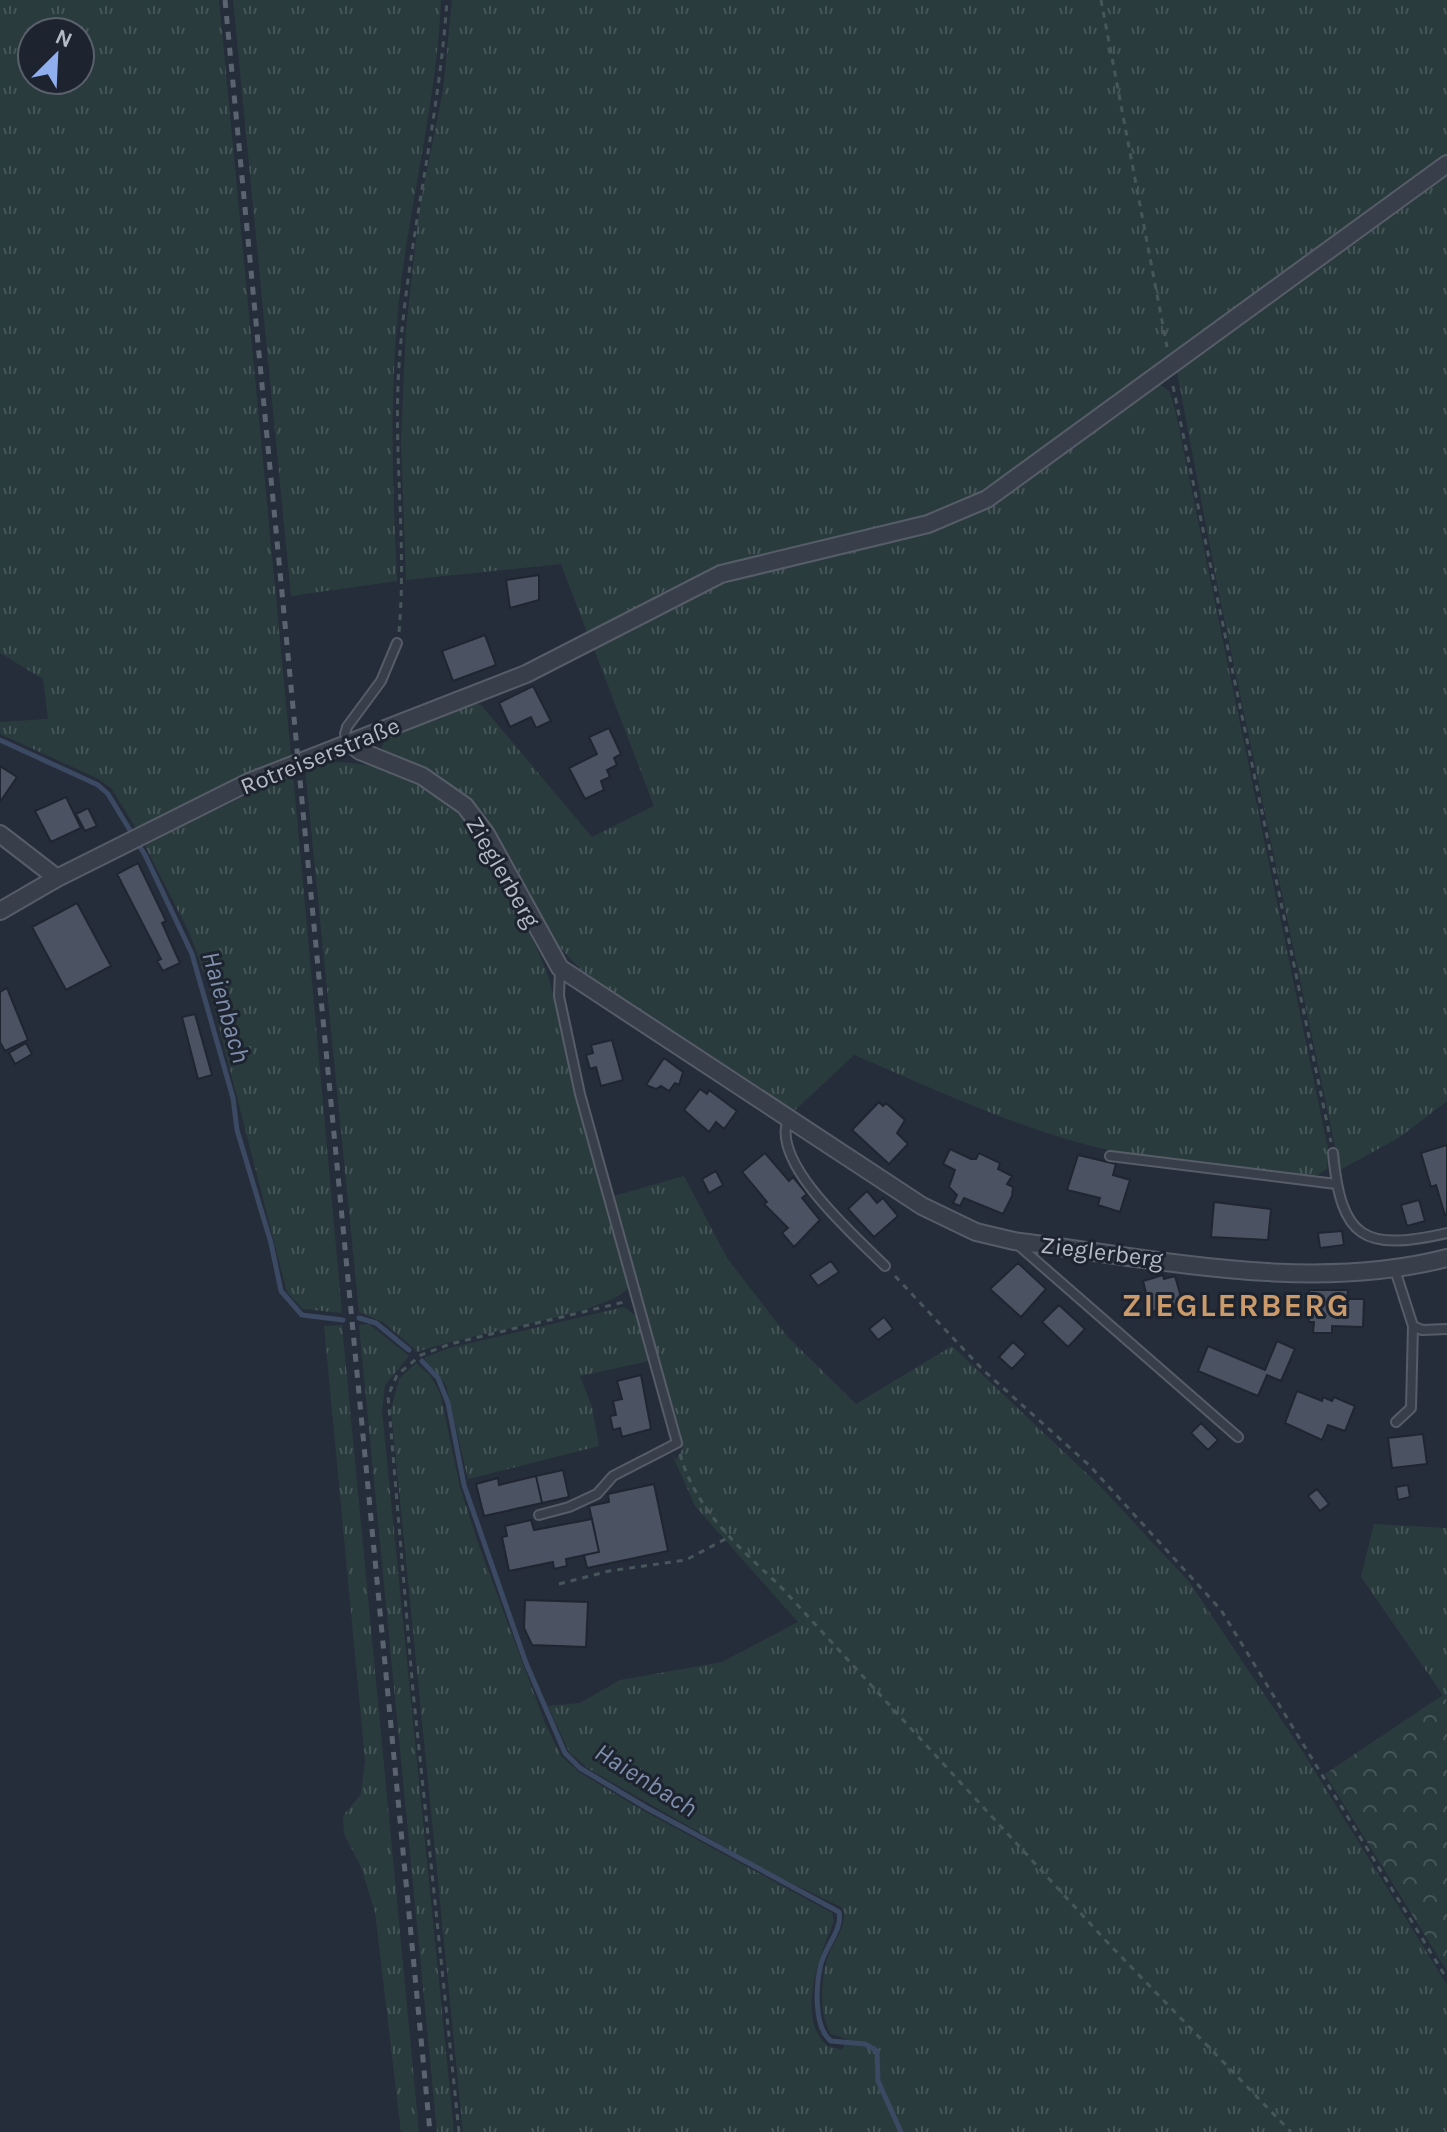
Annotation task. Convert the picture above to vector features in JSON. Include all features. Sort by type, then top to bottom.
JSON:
[{"type":"street","name":"Rotreiserstraße","points":[[0,911],[57,878],[249,782],[481,693],[587,644],[721,574],[898,532],[974,505],[1022,475],[1447,164]]},
{"type":"street","name":"Zieglerberg","points":[[350,743],[360,751],[422,776],[465,806],[486,834],[560,968],[788,1119],[950,1221],[976,1232],[1014,1241],[1282,1271],[1395,1270],[1447,1258]]},
{"type":"street","points":[[0,834],[57,878]]},
{"type":"lane","points":[[350,743],[345,734],[347,727],[381,681],[397,643]]},
{"type":"lane","name":"Zieglerberg","points":[[560,968],[559,996],[566,1035],[677,1443]]},
{"type":"lane","points":[[788,1119],[783,1139],[797,1166],[820,1198],[885,1266]]},
{"type":"lane","points":[[1333,1153],[1336,1184],[1348,1221],[1366,1236],[1393,1240],[1447,1233]]},
{"type":"lane","points":[[1110,1156],[1336,1184]]},
{"type":"lane","points":[[1014,1241],[1238,1437]]},
{"type":"lane","points":[[1395,1270],[1413,1326],[1411,1408],[1396,1422]]},
{"type":"lane","points":[[1413,1326],[1422,1330],[1447,1329]]},
{"type":"lane","points":[[539,1515],[569,1507],[597,1494],[613,1476],[677,1443]]},
{"type":"path","points":[[397,643],[401,598],[396,460],[399,366],[411,241],[439,81],[447,0]]},
{"type":"path","points":[[1101,0],[1199,521],[1333,1153]]},
{"type":"path","points":[[885,1266],[983,1370],[1089,1465],[1221,1610],[1447,1979]]},
{"type":"path","points":[[459,2132],[413,1691],[388,1396],[393,1381],[405,1365],[432,1350],[636,1298]]},
{"type":"path","points":[[677,1443],[702,1504],[729,1537],[780,1586],[1108,1943],[1291,2132]]},
{"type":"path","points":[[559,1584],[609,1571],[686,1560],[729,1537]]},
{"type":"green space","points":[[0,0],[219,0],[291,755],[136,828],[111,788],[97,778],[0,734],[0,722],[48,719],[43,679],[0,653]]},
{"type":"green space","points":[[233,0],[441,0],[435,71],[397,320],[393,432],[397,581],[291,596]]},
{"type":"green space","points":[[452,0],[1447,0],[1447,157],[974,498],[914,519],[761,554],[712,569],[588,635],[561,564],[406,580],[401,440],[406,329],[420,205],[443,91]]},
{"type":"green space","points":[[1447,172],[1447,1101],[1400,1137],[1340,1170],[1218,589],[1177,372]]},
{"type":"green space","points":[[1160,385],[1170,392],[1175,409],[1328,1149],[1327,1169],[1318,1175],[1202,1166],[1088,1145],[998,1116],[854,1055],[793,1112],[585,974],[551,938],[513,862],[478,809],[454,789],[382,748],[389,736],[473,703],[481,705],[592,837],[654,806],[594,649],[726,580],[906,538],[965,518],[998,501]]},
{"type":"green space","points":[[329,762],[371,766],[432,790],[465,818],[490,857],[549,979],[627,1280],[627,1289],[614,1298],[563,1315],[418,1352],[383,1322],[359,1312],[305,768]]},
{"type":"green space","points":[[293,773],[342,1313],[303,1309],[287,1292],[208,984],[189,932],[144,844]]},
{"type":"green space","points":[[684,1176],[727,1258],[787,1336],[856,1404],[952,1346],[1101,1487],[1190,1583],[1301,1749],[1447,1985],[1447,2132],[463,2132],[391,1410],[399,1379],[416,1363],[430,1375],[440,1393],[460,1487],[478,1543],[545,1723],[561,1756],[580,1773],[644,1811],[832,1913],[834,1921],[813,1985],[813,2019],[818,2034],[828,2046],[842,2050],[847,2039],[831,2034],[824,2016],[822,1995],[826,1963],[844,1921],[843,1908],[765,1870],[589,1769],[569,1752],[548,1706],[580,1703],[620,1680],[722,1662],[798,1622],[695,1506],[672,1454],[676,1460],[683,1448],[614,1196]]},
{"type":"green space","points":[[624,1307],[636,1316],[649,1361],[580,1376],[592,1407],[599,1446],[468,1479],[446,1385],[424,1358],[449,1348]]},
{"type":"green space","points":[[369,1324],[409,1356],[385,1385],[382,1411],[454,2132],[437,2132],[359,1325]]},
{"type":"green space","points":[[342,1325],[419,2132],[401,2132],[375,1912],[361,1867],[344,1834],[343,1816],[361,1794],[365,1760],[324,1326]]},
{"type":"green space","points":[[1374,1524],[1447,1528],[1447,1701],[1361,1577]]},
{"type":"green space","points":[[1443,1695],[1447,1701],[1447,1971],[1325,1774]]},
{"type":"building","points":[[539,575],[539,600],[510,608],[506,580]]},
{"type":"building","points":[[485,635],[496,665],[453,681],[442,651]]},
{"type":"building","points":[[533,686],[551,721],[536,728],[531,717],[510,727],[499,703]]},
{"type":"building","points":[[609,728],[621,754],[614,758],[617,765],[607,770],[610,777],[601,781],[604,790],[585,799],[569,768],[597,754],[589,737]]},
{"type":"building","points":[[0,766],[17,777],[0,802]]},
{"type":"building","points":[[66,797],[81,828],[51,842],[35,811]]},
{"type":"building","points":[[88,808],[97,826],[85,831],[76,814]]},
{"type":"building","points":[[138,863],[166,921],[162,923],[180,963],[163,971],[157,961],[161,959],[117,874]]},
{"type":"building","points":[[77,903],[111,966],[66,990],[32,927]]},
{"type":"building","points":[[7,988],[28,1040],[5,1051],[0,1042],[0,992]]},
{"type":"building","points":[[195,1014],[212,1075],[198,1079],[182,1017]]},
{"type":"building","points":[[612,1040],[623,1080],[601,1086],[596,1067],[590,1069],[586,1055],[593,1053],[591,1045]]},
{"type":"building","points":[[26,1043],[32,1054],[15,1064],[9,1053]]},
{"type":"building","points":[[664,1058],[683,1072],[679,1085],[675,1083],[669,1091],[661,1086],[656,1089],[646,1085]]},
{"type":"building","points":[[700,1089],[707,1094],[709,1090],[737,1111],[724,1129],[716,1122],[709,1132],[684,1110]]},
{"type":"building","points":[[879,1102],[883,1106],[886,1103],[905,1120],[897,1133],[908,1144],[889,1164],[852,1130]]},
{"type":"building","points":[[1447,1145],[1445,1215],[1436,1185],[1431,1187],[1421,1153]]},
{"type":"building","points":[[950,1149],[971,1159],[976,1159],[979,1153],[1000,1163],[998,1169],[1012,1176],[1007,1184],[1013,1187],[1012,1196],[1003,1214],[964,1198],[960,1206],[953,1203],[957,1195],[949,1187],[955,1170],[943,1164]]},
{"type":"building","points":[[765,1153],[789,1181],[793,1177],[807,1194],[802,1198],[820,1220],[794,1247],[782,1233],[788,1228],[764,1204],[767,1202],[742,1172]]},
{"type":"building","points":[[1078,1155],[1116,1164],[1113,1175],[1130,1180],[1120,1212],[1098,1205],[1100,1198],[1067,1190]]},
{"type":"building","points":[[716,1171],[723,1185],[709,1193],[702,1179]]},
{"type":"building","points":[[867,1191],[877,1203],[883,1198],[898,1216],[874,1237],[848,1209]]},
{"type":"building","points":[[1419,1200],[1425,1221],[1407,1226],[1401,1205]]},
{"type":"building","points":[[1214,1202],[1271,1209],[1268,1240],[1211,1237]]},
{"type":"building","points":[[1342,1231],[1344,1245],[1320,1248],[1318,1233]]},
{"type":"building","points":[[831,1261],[839,1272],[818,1286],[810,1275]]},
{"type":"building","points":[[1018,1263],[1046,1289],[1021,1317],[990,1289]]},
{"type":"building","points":[[1163,1275],[1164,1279],[1175,1276],[1183,1304],[1151,1312],[1143,1281]]},
{"type":"building","points":[[1309,1290],[1348,1290],[1347,1299],[1364,1299],[1363,1327],[1332,1326],[1332,1333],[1313,1333],[1314,1322],[1309,1322]]},
{"type":"building","points":[[1059,1305],[1085,1329],[1068,1347],[1042,1322]]},
{"type":"building","points":[[884,1317],[893,1329],[878,1340],[869,1329]]},
{"type":"building","points":[[1277,1341],[1295,1349],[1281,1381],[1267,1375],[1258,1396],[1198,1371],[1208,1346],[1265,1370]]},
{"type":"building","points":[[1013,1342],[1026,1354],[1012,1369],[999,1357]]},
{"type":"building","points":[[641,1375],[651,1429],[622,1437],[620,1428],[613,1430],[610,1416],[616,1415],[613,1401],[622,1399],[617,1381]]},
{"type":"building","points":[[1297,1391],[1322,1401],[1323,1397],[1332,1401],[1334,1397],[1355,1406],[1345,1431],[1328,1425],[1322,1440],[1285,1423]]},
{"type":"building","points":[[1201,1423],[1218,1440],[1208,1450],[1191,1433]]},
{"type":"building","points":[[1423,1434],[1427,1464],[1392,1468],[1388,1438]]},
{"type":"building","points":[[563,1470],[569,1497],[542,1503],[536,1476]]},
{"type":"building","points":[[536,1476],[542,1503],[484,1516],[476,1484],[498,1478],[499,1485]]},
{"type":"building","points":[[654,1484],[668,1551],[587,1568],[584,1555],[599,1552],[589,1506],[609,1502],[608,1494]]},
{"type":"building","points":[[1408,1485],[1410,1497],[1398,1500],[1396,1487]]},
{"type":"building","points":[[1317,1489],[1329,1504],[1320,1511],[1308,1496]]},
{"type":"building","points":[[592,1519],[599,1552],[566,1559],[567,1566],[554,1569],[553,1562],[509,1571],[502,1537],[507,1536],[505,1526],[531,1520],[534,1530]]},
{"type":"building","points":[[525,1600],[588,1602],[586,1647],[532,1645],[524,1628]]},
{"type":"waterway","name":"Haienbach","points":[[0,740],[98,785],[108,794],[145,855],[192,954],[233,1098],[237,1130],[271,1243],[281,1291],[302,1315],[343,1320]]},
{"type":"waterway","name":"Haienbach","points":[[359,1318],[376,1323],[409,1350]]},
{"type":"waterway","name":"Haienbach","points":[[422,1361],[438,1378],[448,1403],[464,1485],[526,1663],[565,1753],[580,1768],[647,1808],[839,1912],[838,1925],[819,1972],[817,2005],[821,2026],[831,2041],[865,2044],[877,2051],[878,2081],[901,2132]]},
{"type":"railway","points":[[225,0],[430,2132]]},
{"type":"district","name":"ZIEGLERBERG","points":[[1236,1305]]}]
